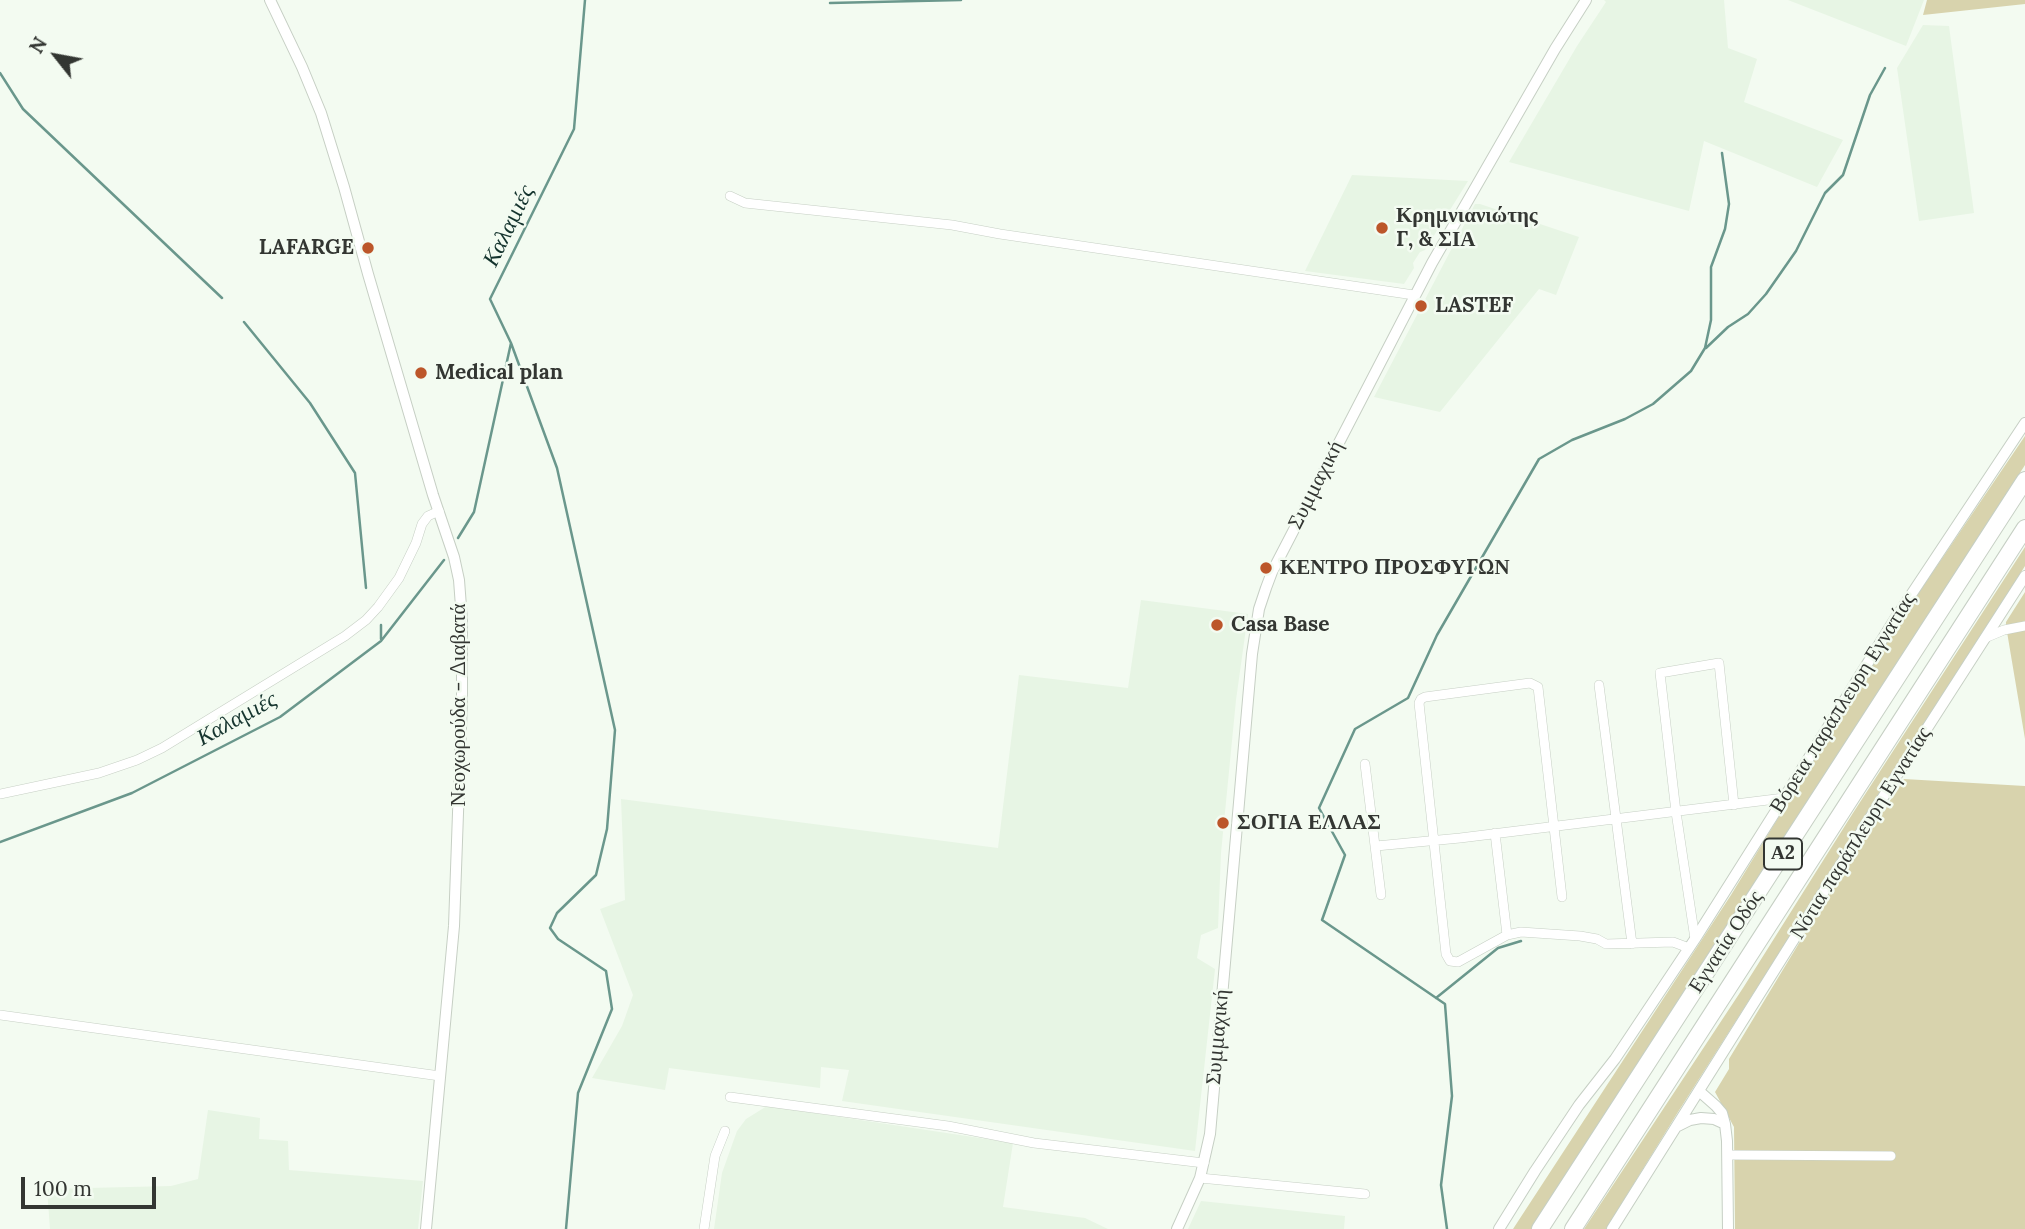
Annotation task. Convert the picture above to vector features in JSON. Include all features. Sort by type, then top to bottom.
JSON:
[{"type":"highway","name":"Εγνατία Οδός","points":[[1540,1229],[2025,480]]},
{"type":"highway","name":"Εγνατία Οδός","points":[[1573,1229],[2025,528]]},
{"type":"street","name":"Νεοχωρούδα - Διαβατά","points":[[270,0],[321,113],[454,557],[458,580],[462,700],[454,926],[426,1229]]},
{"type":"street","name":"Συμμαχική","points":[[1177,1229],[1200,1178],[1210,1134],[1250,677],[1259,609],[1272,572],[1414,295],[1484,170],[1586,0]]},
{"type":"street","points":[[730,197],[745,202],[952,225],[1414,295]]},
{"type":"street","name":"Βόρεια παράπλευρη Εγνατίας","points":[[1499,1229],[1549,1149],[1615,1059],[1692,943],[1895,619],[2025,423]]},
{"type":"street","points":[[0,794],[99,773],[136,760],[173,741],[345,636],[366,621],[378,607],[399,578],[422,524],[428,516],[439,511]]},
{"type":"street","name":"Νότια παράπλευρη Εγνατίας","points":[[1676,1127],[2025,576]]},
{"type":"street","points":[[1985,638],[2004,630],[2025,626]]},
{"type":"street","points":[[1562,897],[1538,687],[1530,683],[1421,699],[1419,703],[1434,841],[1450,961],[1458,962],[1507,935],[1521,932],[1589,938],[1606,944],[1692,943],[1660,673],[1719,663],[1734,805]]},
{"type":"street","points":[[1598,685],[1632,944]]},
{"type":"street","points":[[1365,765],[1381,895]]},
{"type":"street","points":[[1376,846],[1615,820],[1784,798]]},
{"type":"street","points":[[1495,833],[1507,935]]},
{"type":"street","points":[[0,1015],[440,1076]]},
{"type":"street","points":[[1699,1091],[1720,1110],[1728,1155],[1728,1229]]},
{"type":"street","points":[[730,1097],[948,1126],[1034,1143],[1204,1163]]},
{"type":"street","points":[[1612,1229],[1676,1127],[1701,1118],[1722,1123]]},
{"type":"street","points":[[704,1229],[715,1156],[725,1131]]},
{"type":"street","points":[[1728,1155],[1891,1156]]},
{"type":"street","points":[[1200,1178],[1365,1194]]},
{"type":"shaded area","points":[[1604,0],[1724,0],[1728,48],[1757,59],[1744,102],[1843,140],[1817,187],[1704,141],[1689,211],[1509,162],[1606,2]]},
{"type":"shaded area","points":[[1788,0],[1924,0],[1906,46]]},
{"type":"shaded area","points":[[1927,0],[2025,0],[2025,4],[1923,15]]},
{"type":"shaded area","points":[[1923,25],[1949,26],[1974,213],[1919,221],[1897,68]]},
{"type":"shaded area","points":[[1352,175],[1468,181],[1425,250],[1420,252],[1413,263],[1414,268],[1404,284],[1305,271]]},
{"type":"shaded area","points":[[1475,204],[1579,237],[1556,295],[1539,289],[1440,412],[1374,397]]},
{"type":"shaded area","points":[[2025,436],[2025,465],[1531,1229],[1513,1229],[1731,895],[1886,641]]},
{"type":"shaded area","points":[[2025,547],[2025,566],[1606,1229],[1584,1229],[1743,988]]},
{"type":"shaded area","points":[[2025,592],[2025,739],[2006,622]]},
{"type":"shaded area","points":[[1141,600],[1248,614],[1236,700],[1221,853],[1218,928],[1201,935],[1197,958],[1215,969],[1195,1151],[842,1101],[849,1070],[821,1067],[820,1088],[669,1068],[665,1090],[592,1078],[622,1026],[633,995],[600,909],[625,900],[621,799],[998,848],[1019,675],[1128,688]]},
{"type":"shaded area","points":[[1904,779],[2025,786],[2025,1229],[1735,1229],[1734,1127],[1715,1092],[1729,1069],[1729,1059],[1813,920]]},
{"type":"shaded area","points":[[767,1106],[1013,1143],[1003,1207],[1085,1218],[1108,1229],[714,1229],[722,1173],[737,1131],[746,1119]]},
{"type":"shaded area","points":[[208,1110],[260,1118],[259,1139],[288,1141],[289,1170],[423,1181],[418,1229],[50,1229],[47,1189],[171,1186],[198,1179]]},
{"type":"shaded area","points":[[1201,1201],[1345,1216],[1344,1229],[1188,1229]]},
{"type":"waterway","points":[[566,1229],[578,1093],[612,1009],[606,971],[558,939],[550,928],[557,913],[596,875],[607,829],[615,730],[557,468],[511,343],[490,299],[574,129],[585,0]]},
{"type":"waterway","points":[[830,3],[961,0]]},
{"type":"waterway","points":[[1706,348],[1728,327],[1748,314],[1766,294],[1796,251],[1825,193],[1843,175],[1870,95],[1885,68]]},
{"type":"waterway","points":[[0,73],[23,109],[222,298]]},
{"type":"waterway","points":[[1447,1229],[1441,1185],[1452,1096],[1445,1004],[1322,920],[1345,855],[1319,808],[1355,729],[1408,698],[1437,635],[1539,459],[1572,440],[1625,419],[1653,404],[1691,371],[1705,348],[1711,320],[1711,267],[1725,229],[1729,204],[1722,153]]},
{"type":"waterway","points":[[244,322],[310,403],[355,473],[366,588]]},
{"type":"waterway","name":"Καλαμιές","points":[[458,538],[474,512],[511,343]]},
{"type":"waterway","name":"Καλαμιές","points":[[0,842],[132,793],[280,717],[381,641],[444,560]]},
{"type":"waterway","points":[[381,625],[381,639]]},
{"type":"waterway","points":[[1436,998],[1498,948],[1521,941]]},
{"type":"place","name":"Κρημνιανιώτης Γ, & ΣΙΑ","points":[[1382,228]]},
{"type":"place","name":"LAFARGE","points":[[368,248]]},
{"type":"place","name":"LASTEF","points":[[1421,306]]},
{"type":"place","name":"Medical plan","points":[[421,373]]},
{"type":"place","name":"ΚΕΝΤΡΟ ΠΡΟΣΦΥΓΩΝ","points":[[1266,568]]},
{"type":"place","name":"Casa Base","points":[[1217,625]]},
{"type":"place","name":"ΣΟΓΙΑ ΕΛΛΑΣ","points":[[1223,823]]}]
